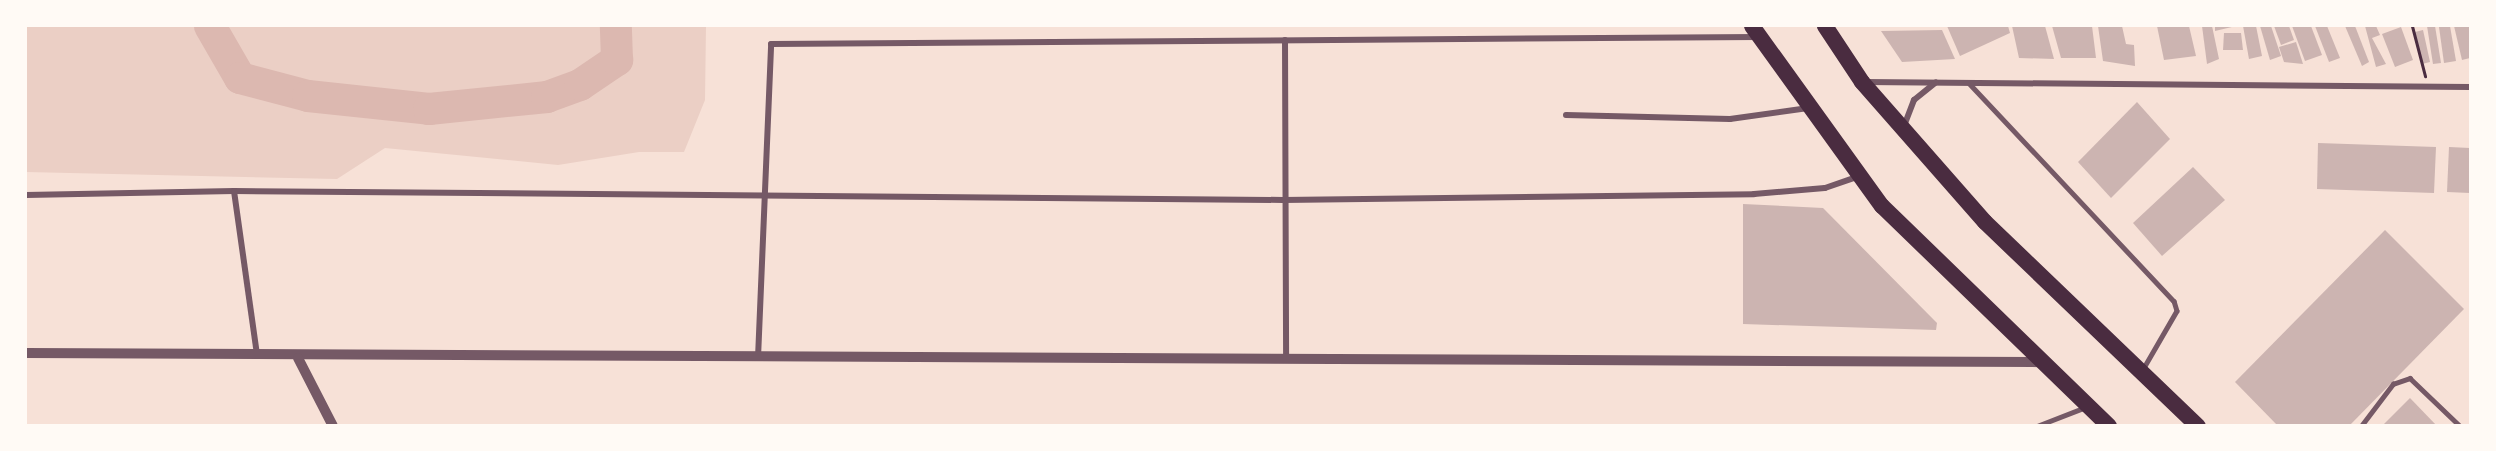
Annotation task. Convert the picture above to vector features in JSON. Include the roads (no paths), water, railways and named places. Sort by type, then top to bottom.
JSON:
[{"type":"highway","points":[[1825,26],[1862,82],[1985,222],[2198,426]]},
{"type":"highway","points":[[1755,31],[1857,177],[1925,253],[2109,426]]},
{"type":"street","points":[[758,359],[771,44],[1285,40],[1755,31]]},
{"type":"street","points":[[1285,40],[1283,200],[1286,360]]},
{"type":"street","points":[[1862,82],[2470,87]]},
{"type":"street","points":[[1902,128],[1914,100],[1937,82]]},
{"type":"street","points":[[1566,115],[1730,119],[1808,108]]},
{"type":"street","points":[[26,195],[234,190],[765,200],[1283,200],[1795,193],[1857,177]]},
{"type":"street","points":[[234,190],[257,355]]},
{"type":"street","points":[[26,353],[257,355],[298,358],[2042,362]]},
{"type":"street","points":[[298,358],[333,426]]},
{"type":"lane","points":[[1969,83],[2174,302],[2177,311],[2168,331],[2141,373]]},
{"type":"lane","points":[[2361,426],[2393,384],[2410,378],[2460,426]]},
{"type":"lane","points":[[2037,426],[2088,406]]},
{"type":"waterway","points":[[210,26],[240,78],[308,96],[429,109],[547,97],[580,85],[617,60],[616,26]]}]
